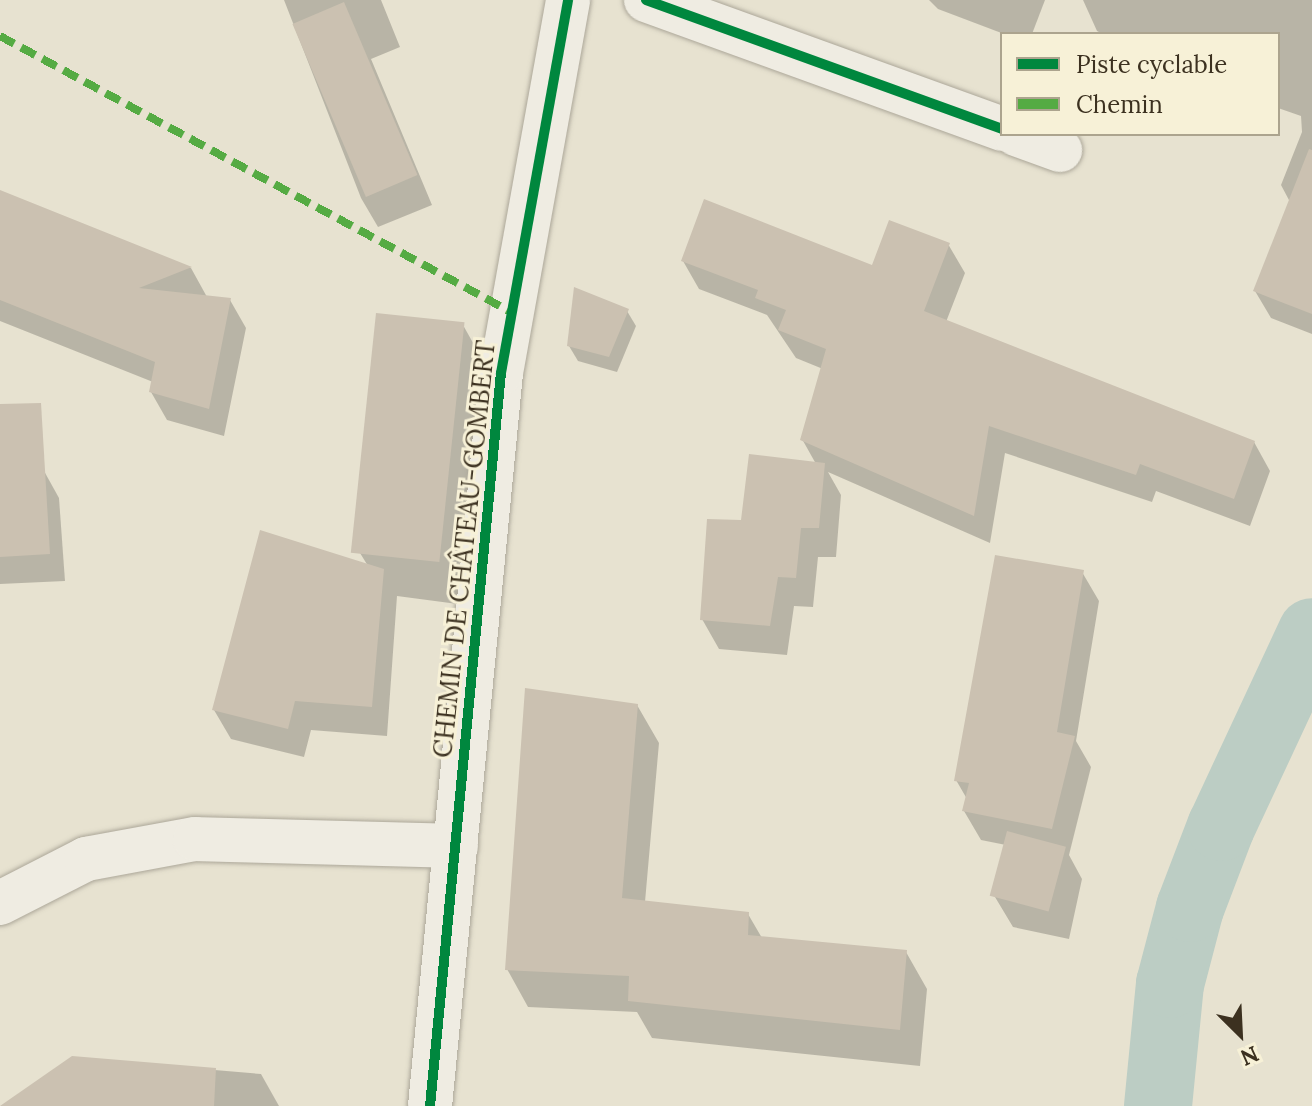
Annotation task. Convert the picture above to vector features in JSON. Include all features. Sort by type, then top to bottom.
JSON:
[{"type":"street","name":"CHEMIN DE CHÂTEAU-GOMBERT","points":[[430,1106],[501,373],[568,0]]},
{"type":"street","points":[[646,0],[1000,128]]},
{"type":"street","points":[[1022,136],[1060,150]]},
{"type":"street","points":[[0,903],[86,859],[195,839],[456,846]]},
{"type":"building","points":[[344,2],[417,175],[366,197],[292,24]]},
{"type":"building","points":[[1309,149],[1312,150],[1312,314],[1253,291]]},
{"type":"building","points":[[0,190],[192,267],[139,288],[231,298],[209,409],[149,392],[155,362],[0,300]]},
{"type":"building","points":[[704,199],[872,265],[889,220],[950,243],[924,311],[1255,441],[1234,499],[1140,464],[1136,475],[989,426],[974,516],[800,440],[826,349],[778,330],[786,310],[755,298],[758,290],[681,261]]},
{"type":"building","points":[[574,287],[629,309],[609,357],[567,346]]},
{"type":"building","points":[[376,313],[465,322],[439,562],[351,553]]},
{"type":"building","points":[[41,403],[50,554],[0,557],[0,404]]},
{"type":"building","points":[[749,454],[825,463],[819,528],[801,528],[796,578],[778,577],[770,626],[700,620],[707,519],[741,520]]},
{"type":"building","points":[[260,530],[384,569],[372,707],[295,701],[288,729],[212,710]]},
{"type":"building","points":[[995,555],[1084,570],[1057,732],[1075,736],[1052,829],[962,811],[969,783],[954,781]]},
{"type":"building","points":[[525,688],[638,704],[622,898],[749,912],[748,935],[907,950],[900,1030],[628,1001],[629,976],[505,970]]},
{"type":"building","points":[[1007,831],[1066,847],[1049,912],[990,896]]},
{"type":"building","points":[[72,1056],[216,1068],[214,1106],[0,1106]]},
{"type":"waterway","points":[[1158,1106],[1170,984],[1190,908],[1221,827],[1312,632]]},
{"type":"marked path","points":[[0,36],[511,312]]},
{"type":"cycle path","points":[[430,1106],[501,373],[568,0]]},
{"type":"cycle path","points":[[646,0],[1000,128]]}]
